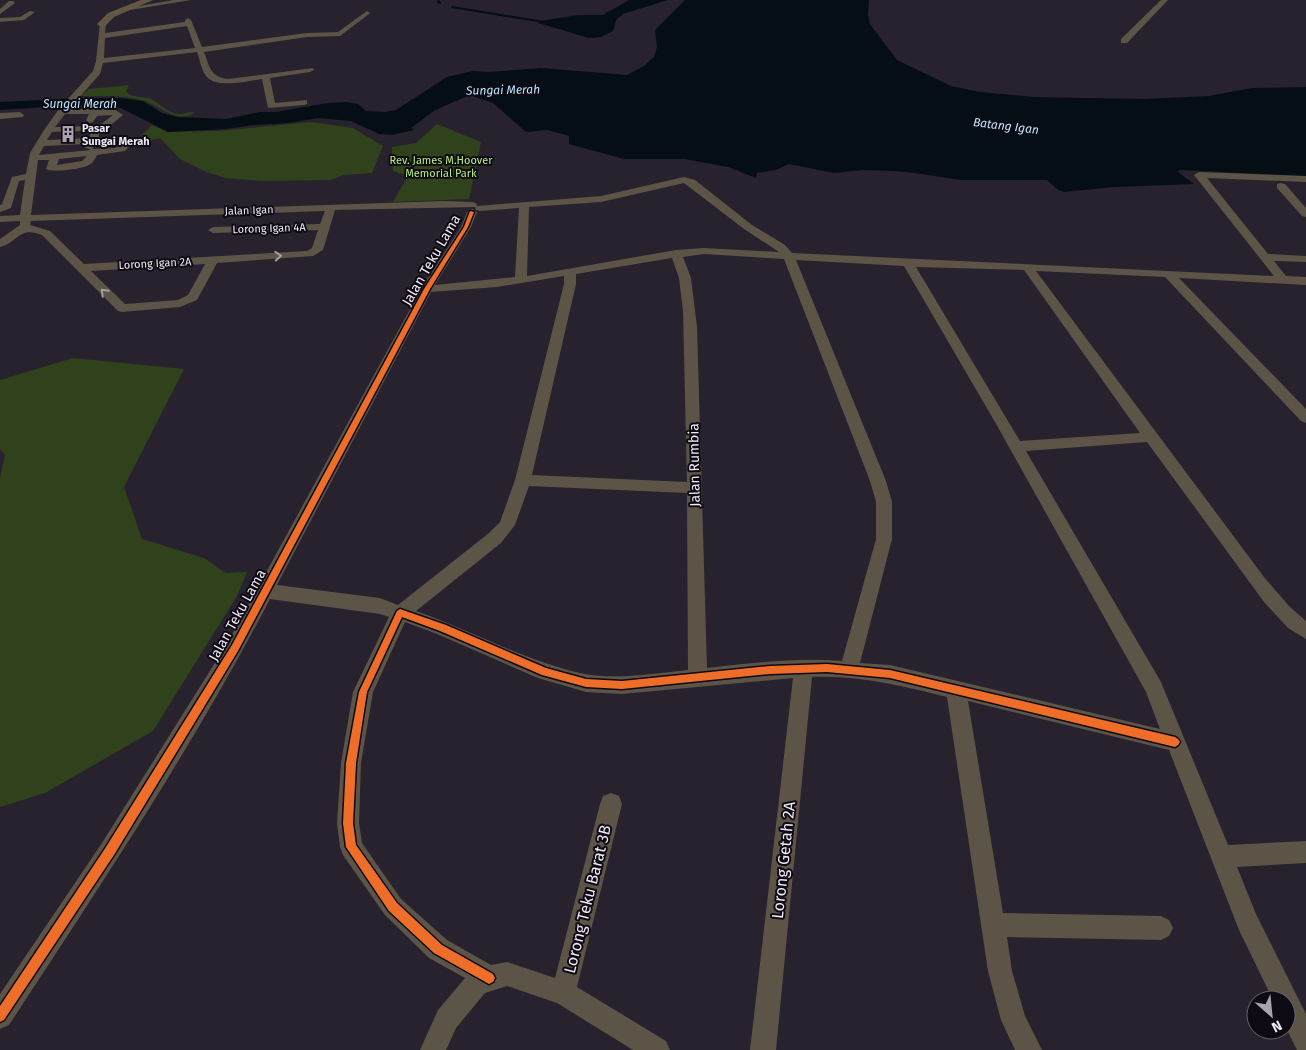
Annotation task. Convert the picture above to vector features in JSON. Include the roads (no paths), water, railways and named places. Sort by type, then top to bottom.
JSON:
[{"type":"main road","points":[[115,4],[150,1]]},
{"type":"main road","points":[[102,24],[111,15],[150,1]]},
{"type":"main road","points":[[102,10],[102,24]]},
{"type":"street","points":[[150,1],[188,0]]},
{"type":"street","points":[[1124,41],[1165,0]]},
{"type":"street","points":[[0,2],[13,1]]},
{"type":"street","points":[[0,12],[13,1]]},
{"type":"street","points":[[0,20],[22,19],[32,12]]},
{"type":"street","points":[[100,61],[128,54],[199,50],[306,35],[340,34],[367,13]]},
{"type":"street","points":[[101,36],[128,36],[189,22],[210,76],[216,80],[298,80]]},
{"type":"street","points":[[0,244],[24,223],[34,158],[41,142],[64,109],[94,76],[100,61],[102,24]]},
{"type":"street","points":[[266,80],[310,70]]},
{"type":"street","points":[[266,80],[271,106],[304,102]]},
{"type":"street","points":[[48,130],[104,126],[119,114],[114,112],[64,109]]},
{"type":"street","points":[[89,128],[96,112]]},
{"type":"street","points":[[0,116],[20,114]]},
{"type":"street","points":[[57,141],[52,156],[51,169],[84,164],[88,162],[95,140],[89,128]]},
{"type":"street","points":[[34,158],[118,150],[128,141],[126,139],[41,142]]},
{"type":"street","points":[[1283,280],[1198,175],[1306,179]]},
{"type":"street","points":[[0,209],[7,206],[15,179],[31,176]]},
{"type":"street","points":[[472,209],[601,199],[684,180],[691,182],[748,227],[781,247],[788,255],[878,481],[884,502],[884,539],[849,669]]},
{"type":"street","points":[[1205,183],[1306,187]]},
{"type":"street","points":[[1281,186],[1306,214]]},
{"type":"street","points":[[28,192],[40,209],[67,216]]},
{"type":"street","name":"Jalan Igan","points":[[24,223],[67,216],[423,204],[472,209]]},
{"type":"street","points":[[521,280],[524,205]]},
{"type":"street","points":[[0,219],[18,212],[26,206]]},
{"type":"street","name":"Jalan Igan","points":[[24,223],[222,214],[441,208],[472,209]]},
{"type":"street","name":"Jalan Teku Lama","points":[[0,1016],[110,851],[235,648],[427,289],[466,227],[472,209]]},
{"type":"street","points":[[325,227],[330,211]]},
{"type":"street","points":[[213,230],[222,214]]},
{"type":"street","points":[[0,219],[24,223],[46,233],[122,308],[188,300],[193,297],[212,260]]},
{"type":"street","points":[[46,233],[63,224],[86,219]]},
{"type":"street","points":[[0,223],[24,223]]},
{"type":"street","name":"Lorong Igan 4A","points":[[213,230],[325,227]]},
{"type":"street","name":"Lorong Igan 2A","points":[[80,268],[313,253],[317,250],[325,227]]},
{"type":"street","points":[[427,289],[450,289],[521,280],[570,273],[676,253],[704,251],[908,263],[1306,281]]},
{"type":"street","name":"Jalan Rumbia","points":[[676,253],[683,270],[690,336],[695,442],[694,488],[698,679]]},
{"type":"street","points":[[1265,257],[1306,259]]},
{"type":"street","points":[[908,263],[1002,422],[1154,688],[1247,922],[1281,990]]},
{"type":"street","points":[[1027,267],[1074,334],[1253,575],[1288,617],[1306,631]]},
{"type":"street","points":[[489,978],[438,949],[400,913],[351,847],[348,823],[351,763],[363,692],[400,613],[479,553],[507,525],[523,480],[570,284],[570,273]]},
{"type":"street","points":[[1169,275],[1305,416]]},
{"type":"street","points":[[1015,447],[1151,437]]},
{"type":"street","points":[[523,480],[694,488]]},
{"type":"street","points":[[264,592],[380,606],[443,628],[545,672],[586,683],[622,685],[698,679],[770,670],[849,669],[890,674],[1175,742]]},
{"type":"street","name":"Lorong Getah 2A","points":[[763,1050],[803,670]]},
{"type":"street","points":[[956,690],[1000,971],[1014,1020],[1029,1050]]},
{"type":"street","name":"Lorong Teku Barat 3B","points":[[563,994],[611,804]]},
{"type":"street","points":[[1222,857],[1306,852]]},
{"type":"street","points":[[992,925],[1161,928]]},
{"type":"street","points":[[432,1050],[447,1019],[476,984],[489,978],[507,974],[563,994],[657,1050]]},
{"type":"street","points":[[1296,1020],[1306,1041]]},
{"type":"water","points":[[629,0],[668,0],[623,14],[616,20],[613,31],[601,37],[589,38],[538,23],[540,21],[578,15],[603,15]]},
{"type":"water","points":[[685,0],[869,0],[868,15],[870,24],[897,60],[951,86],[980,92],[1034,97],[1145,99],[1209,96],[1252,88],[1306,87],[1306,176],[1179,170],[1178,172],[1194,184],[1115,187],[1064,192],[1058,190],[1047,180],[961,180],[915,173],[862,170],[834,173],[789,164],[776,170],[757,173],[756,178],[728,167],[685,159],[624,159],[569,144],[569,136],[547,130],[526,132],[493,103],[470,95],[435,110],[411,128],[414,130],[392,135],[379,134],[351,121],[318,118],[290,123],[226,129],[168,132],[121,108],[76,105],[0,110],[0,102],[119,98],[143,101],[162,113],[177,117],[226,119],[260,112],[275,112],[328,103],[347,102],[358,104],[366,111],[385,112],[396,110],[447,77],[473,71],[489,72],[541,68],[627,75],[644,66],[654,57],[657,47],[655,30]]},
{"type":"waterway","points":[[439,0],[438,2],[440,3]]},
{"type":"waterway","points":[[452,7],[544,22]]},
{"type":"place","name":"Pasar Sungai Merah","points":[[68,134]]},
{"type":"water label","name":"Sungai Merah","points":[[503,90]]},
{"type":"water label","name":"Sungai Merah","points":[[80,104]]},
{"type":"water label","name":"Batang Igan","points":[[1006,126]]},
{"type":"park label","name":"Rev. James M.Hoover Memorial Park","points":[[441,166]]}]
